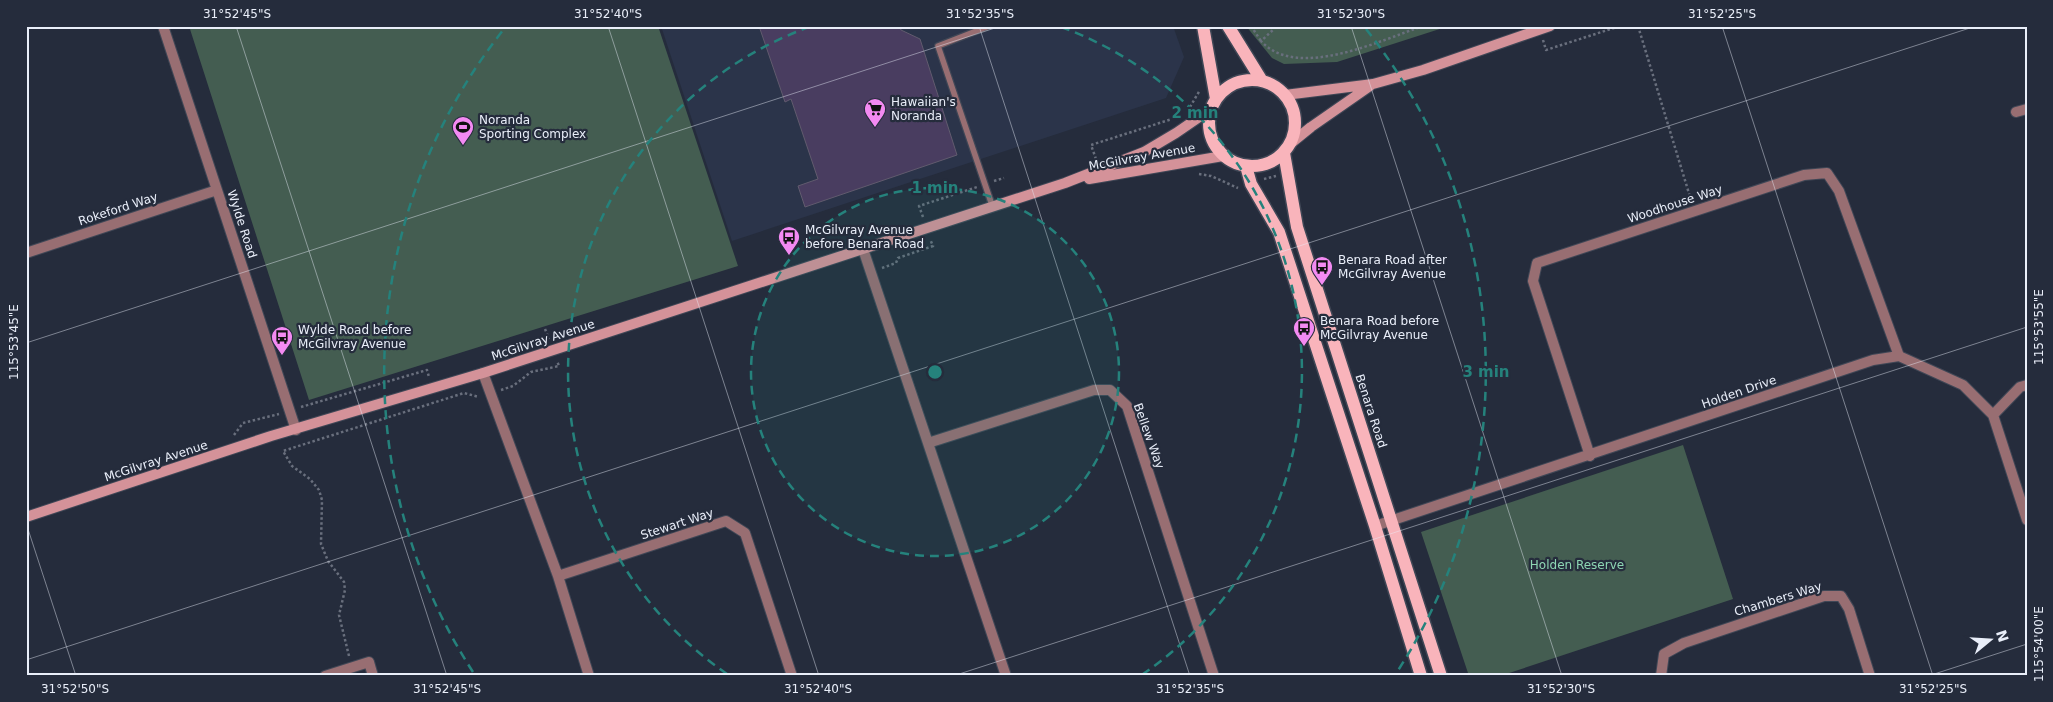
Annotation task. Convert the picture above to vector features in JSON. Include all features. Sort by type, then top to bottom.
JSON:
[{"type":"main road","points":[[1203,26],[1214,104]]},
{"type":"main road","points":[[1228,26],[1262,81]]},
{"type":"main road","points":[[1285,95],[1373,84],[1423,70],[1550,26]]},
{"type":"main road","points":[[1287,149],[1294,132],[1295,119],[1292,107],[1285,95],[1262,81],[1249,80],[1236,83],[1225,89],[1214,104],[1209,122],[1210,134],[1215,146],[1223,156],[1234,163],[1246,166],[1260,166],[1273,162],[1311,127],[1373,84]]},
{"type":"main road","name":"McGilvray Avenue","points":[[26,517],[271,436],[483,373],[1065,183],[1144,152],[1176,133],[1214,104]]},
{"type":"main road","name":"Benara Road","points":[[1287,149],[1288,174],[1297,227],[1441,676]]},
{"type":"main road","name":"McGilvray Avenue","points":[[1065,183],[1223,156]]},
{"type":"main road","points":[[1246,166],[1251,184],[1279,232],[1375,526],[1421,676]]},
{"type":"street","name":"Wylde Road","points":[[163,26],[296,430]]},
{"type":"street","points":[[2016,112],[2027,108]]},
{"type":"street","name":"Woodhouse Way","points":[[1590,456],[1533,281],[1537,263],[1804,174],[1827,173],[1839,191],[1899,356]]},
{"type":"street","name":"Rokeford Way","points":[[26,253],[217,190]]},
{"type":"street","points":[[863,249],[1006,676]]},
{"type":"street","points":[[1899,356],[1963,385],[1994,414],[2027,520]]},
{"type":"street","name":"Holden Drive","points":[[1375,526],[1590,456],[1873,360],[1899,356]]},
{"type":"street","points":[[483,373],[558,576],[589,676]]},
{"type":"street","points":[[1994,414],[2020,387],[2027,385]]},
{"type":"street","name":"Bellew Way","points":[[928,443],[1094,390],[1110,390],[1128,406],[1214,676]]},
{"type":"street","name":"Stewart Way","points":[[558,576],[726,521],[745,533],[792,676]]},
{"type":"street","name":"Chambers Way","points":[[1661,676],[1664,654],[1684,643],[1824,596],[1841,596],[1849,609],[1870,676]]},
{"type":"street","points":[[325,676],[369,662],[373,676]]},
{"type":"lane","points":[[990,26],[938,46],[993,208]]},
{"type":"path","points":[[1251,26],[1268,49],[1284,57],[1305,59],[1328,57],[1423,26]]},
{"type":"path","points":[[1261,41],[1275,26]]},
{"type":"path","points":[[1546,50],[1620,26]]},
{"type":"path","points":[[1638,26],[1695,211]]},
{"type":"path","points":[[1189,108],[1202,86]]},
{"type":"path","points":[[1090,145],[1175,118]]},
{"type":"path","points":[[1251,184],[1270,177],[1288,174]]},
{"type":"path","points":[[919,206],[1004,178]]},
{"type":"path","points":[[871,271],[896,263],[898,258],[933,246]]},
{"type":"path","points":[[243,423],[426,370]]},
{"type":"path","points":[[352,667],[339,615],[345,590],[344,582],[328,561],[321,544],[322,500],[319,490],[310,479],[292,466],[283,451],[436,403]]},
{"type":"shaded area","points":[[661,26],[1173,26],[1184,57],[1166,98],[732,241]]},
{"type":"green space","name":"Noranda Sporting Complex","points":[[189,26],[658,26],[738,266],[309,400]]},
{"type":"green space","points":[[1246,26],[1449,26],[1337,62],[1284,64],[1272,58]]},
{"type":"green space","name":"Holden Reserve","points":[[1683,445],[1733,599],[1500,676],[1469,676],[1421,532]]},
{"type":"building","name":"Hawaiian's Noranda","points":[[759,26],[899,26],[901,30],[920,39],[957,155],[805,207],[798,186],[818,179],[791,99],[785,102]]},
{"type":"place","name":"Hawaiian's Noranda","points":[[875,128]]},
{"type":"place","name":"Noranda Sporting Complex","points":[[463,146]]},
{"type":"place","name":"McGilvray Avenue before Benara Road","points":[[789,256]]},
{"type":"place","name":"Benara Road after McGilvray Avenue","points":[[1322,286]]},
{"type":"place","name":"Benara Road before McGilvray Avenue","points":[[1304,347]]},
{"type":"place","name":"Wylde Road before McGilvray Avenue","points":[[282,356]]}]
